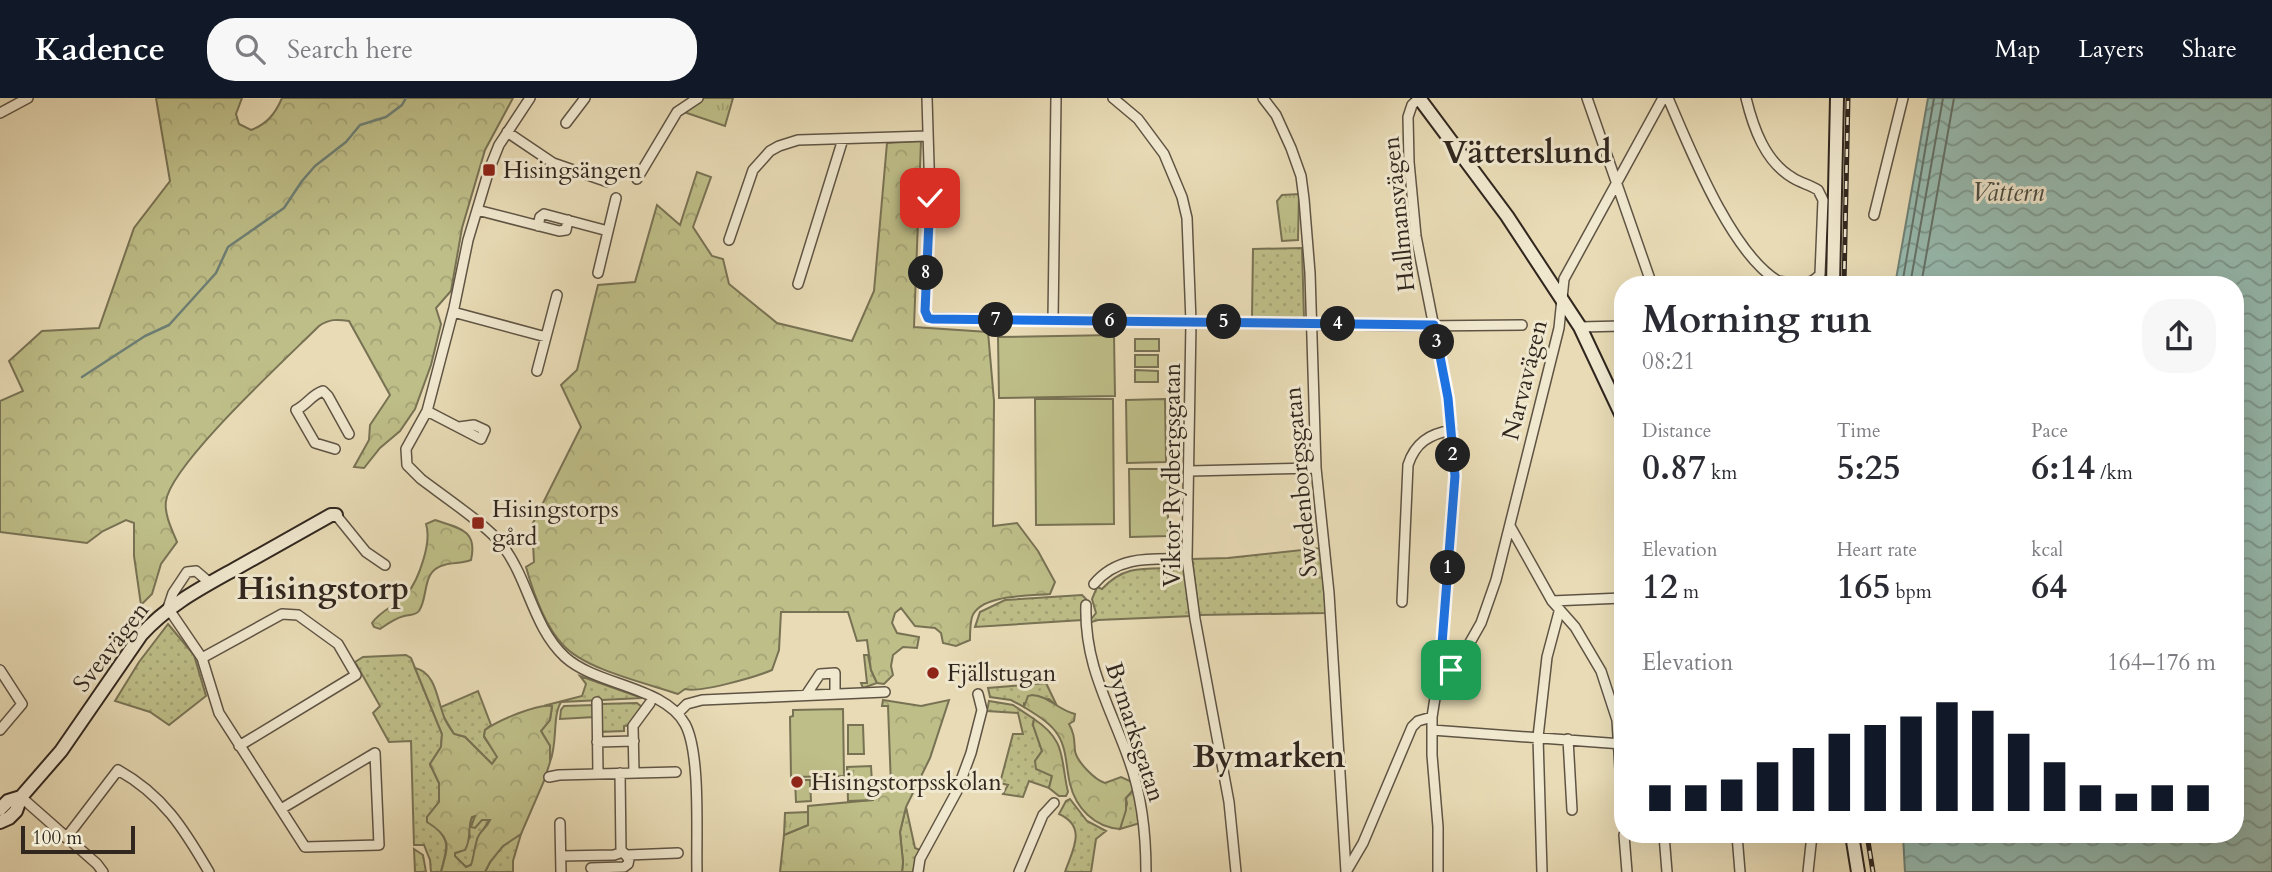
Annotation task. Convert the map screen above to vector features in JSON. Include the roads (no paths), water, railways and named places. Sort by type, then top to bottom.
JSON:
[{"type":"street","points":[[0,113],[28,98]]},
{"type":"street","points":[[530,98],[507,132],[492,161],[477,209],[426,411],[406,449],[407,465],[502,544],[520,576],[542,630],[566,657],[598,676],[658,700],[678,713],[690,735],[694,757],[697,872]]},
{"type":"street","points":[[566,123],[586,98]]},
{"type":"street","points":[[638,179],[677,112],[698,98]]},
{"type":"street","points":[[927,98],[930,198],[925,311],[928,318],[1522,325]]},
{"type":"street","points":[[1053,320],[1056,98]]},
{"type":"street","name":"Viktor Rydbergsgatan","points":[[1113,98],[1138,119],[1164,154],[1178,185],[1189,234],[1191,321],[1187,559],[1195,619],[1229,802],[1236,872]]},
{"type":"street","name":"Swedenborgsgatan","points":[[1264,98],[1276,115],[1301,176],[1308,236],[1316,468],[1330,602],[1346,872]]},
{"type":"street","points":[[1419,98],[1507,216],[1580,327],[1614,399]]},
{"type":"street","name":"Hallmansvägen","points":[[1419,98],[1409,112],[1409,162],[1416,236],[1444,372],[1452,430],[1454,503],[1440,670],[1432,717],[1438,872]]},
{"type":"street","points":[[1587,98],[1649,276]]},
{"type":"street","points":[[1665,98],[1703,177],[1742,245],[1756,265],[1769,276]]},
{"type":"street","name":"Narvavägen","points":[[1440,670],[1451,670],[1457,665],[1481,623],[1496,580],[1559,328],[1564,279],[1665,98]]},
{"type":"street","points":[[1746,98],[1755,128],[1772,159],[1792,178],[1818,190],[1823,200],[1818,276]]},
{"type":"street","points":[[1833,276],[1837,98]]},
{"type":"street","points":[[1874,215],[1903,98]]},
{"type":"street","points":[[507,132],[553,163],[608,182]]},
{"type":"street","points":[[729,240],[753,170],[770,151],[779,146],[798,140],[928,136]]},
{"type":"street","points":[[798,284],[843,139]]},
{"type":"street","points":[[598,273],[616,198]]},
{"type":"street","points":[[477,209],[538,226],[540,217],[544,215],[608,231]]},
{"type":"street","points":[[537,371],[557,295]]},
{"type":"street","points":[[453,312],[546,337]]},
{"type":"street","points":[[1580,327],[1614,326]]},
{"type":"street","points":[[335,449],[315,443],[296,410],[323,391],[349,434]]},
{"type":"street","points":[[426,411],[459,427]]},
{"type":"street","points":[[1402,602],[1408,465],[1419,443],[1428,437],[1452,430]]},
{"type":"street","points":[[1190,471],[1316,468]]},
{"type":"street","points":[[336,515],[366,552],[385,565]]},
{"type":"street","name":"Sveavägen","points":[[0,822],[16,811],[21,797],[61,751],[141,635],[168,608],[336,515]]},
{"type":"street","points":[[1510,526],[1552,601],[1575,627],[1601,671],[1614,711]]},
{"type":"street","points":[[1094,584],[1108,570],[1129,561],[1187,559]]},
{"type":"street","points":[[210,583],[197,571],[187,572],[173,593],[168,608],[202,658],[215,706],[305,847],[379,845],[375,753],[281,809]]},
{"type":"street","points":[[1552,601],[1614,598]]},
{"type":"street","name":"Bymarksgatan","points":[[1086,605],[1088,642],[1095,677],[1129,761],[1138,792],[1144,830],[1146,872]]},
{"type":"street","points":[[1542,872],[1538,737],[1547,657],[1553,626],[1559,612]]},
{"type":"street","points":[[202,658],[282,614],[290,614],[298,615],[338,644],[356,675],[239,746]]},
{"type":"street","points":[[0,670],[22,704],[0,730]]},
{"type":"street","points":[[806,695],[820,674],[835,673],[835,694]]},
{"type":"street","points":[[678,713],[687,704],[702,700],[885,692]]},
{"type":"street","points":[[918,872],[920,859],[957,791],[968,762],[982,709],[978,694]]},
{"type":"street","points":[[597,702],[598,774]]},
{"type":"street","points":[[634,773],[634,724],[649,702]]},
{"type":"street","points":[[1346,872],[1363,843],[1412,727],[1418,721],[1432,717]]},
{"type":"street","points":[[1432,730],[1614,743]]},
{"type":"street","points":[[1568,739],[1572,810]]},
{"type":"street","points":[[597,742],[634,741]]},
{"type":"street","points":[[66,838],[118,770],[154,795],[176,818],[209,872]]},
{"type":"street","points":[[549,777],[676,772]]},
{"type":"street","points":[[591,868],[627,869],[629,862],[624,854],[620,774]]},
{"type":"street","points":[[21,797],[103,872]]},
{"type":"street","name":"Sveavägen","points":[[0,808],[8,801],[21,797]]},
{"type":"street","points":[[1019,872],[1043,815],[1054,803]]},
{"type":"street","points":[[560,823],[561,872]]},
{"type":"street","points":[[1625,843],[1627,872]]},
{"type":"street","points":[[1665,843],[1667,872]]},
{"type":"street","points":[[1738,843],[1740,872]]},
{"type":"street","points":[[1808,872],[1811,843]]},
{"type":"street","points":[[1853,843],[1858,872]]},
{"type":"street","points":[[561,856],[678,853]]},
{"type":"water","name":"Vättern","points":[[1928,98],[2272,98],[2272,872],[1905,872],[1903,843],[2244,843],[2244,276],[1897,276]]},
{"type":"waterway","points":[[82,377],[145,336],[169,325],[216,273],[228,247],[284,208],[315,166],[346,142],[360,125],[386,117],[402,105],[406,98]]},
{"type":"railway","points":[[1844,276],[1848,98]]},
{"type":"railway","points":[[1868,843],[1873,872]]},
{"type":"place","name":"Hisingsängen","points":[[489,170]]},
{"type":"place","name":"Hisingstorps gård","points":[[478,523]]},
{"type":"place","name":"Fjällstugan","points":[[933,673]]},
{"type":"place","name":"Hisingstorpsskolan","points":[[797,782]]},
{"type":"district","name":"Vätterslund","points":[[1527,153]]},
{"type":"district","name":"Hisingstorp","points":[[323,589]]},
{"type":"district","name":"Bymarken","points":[[1269,757]]}]
